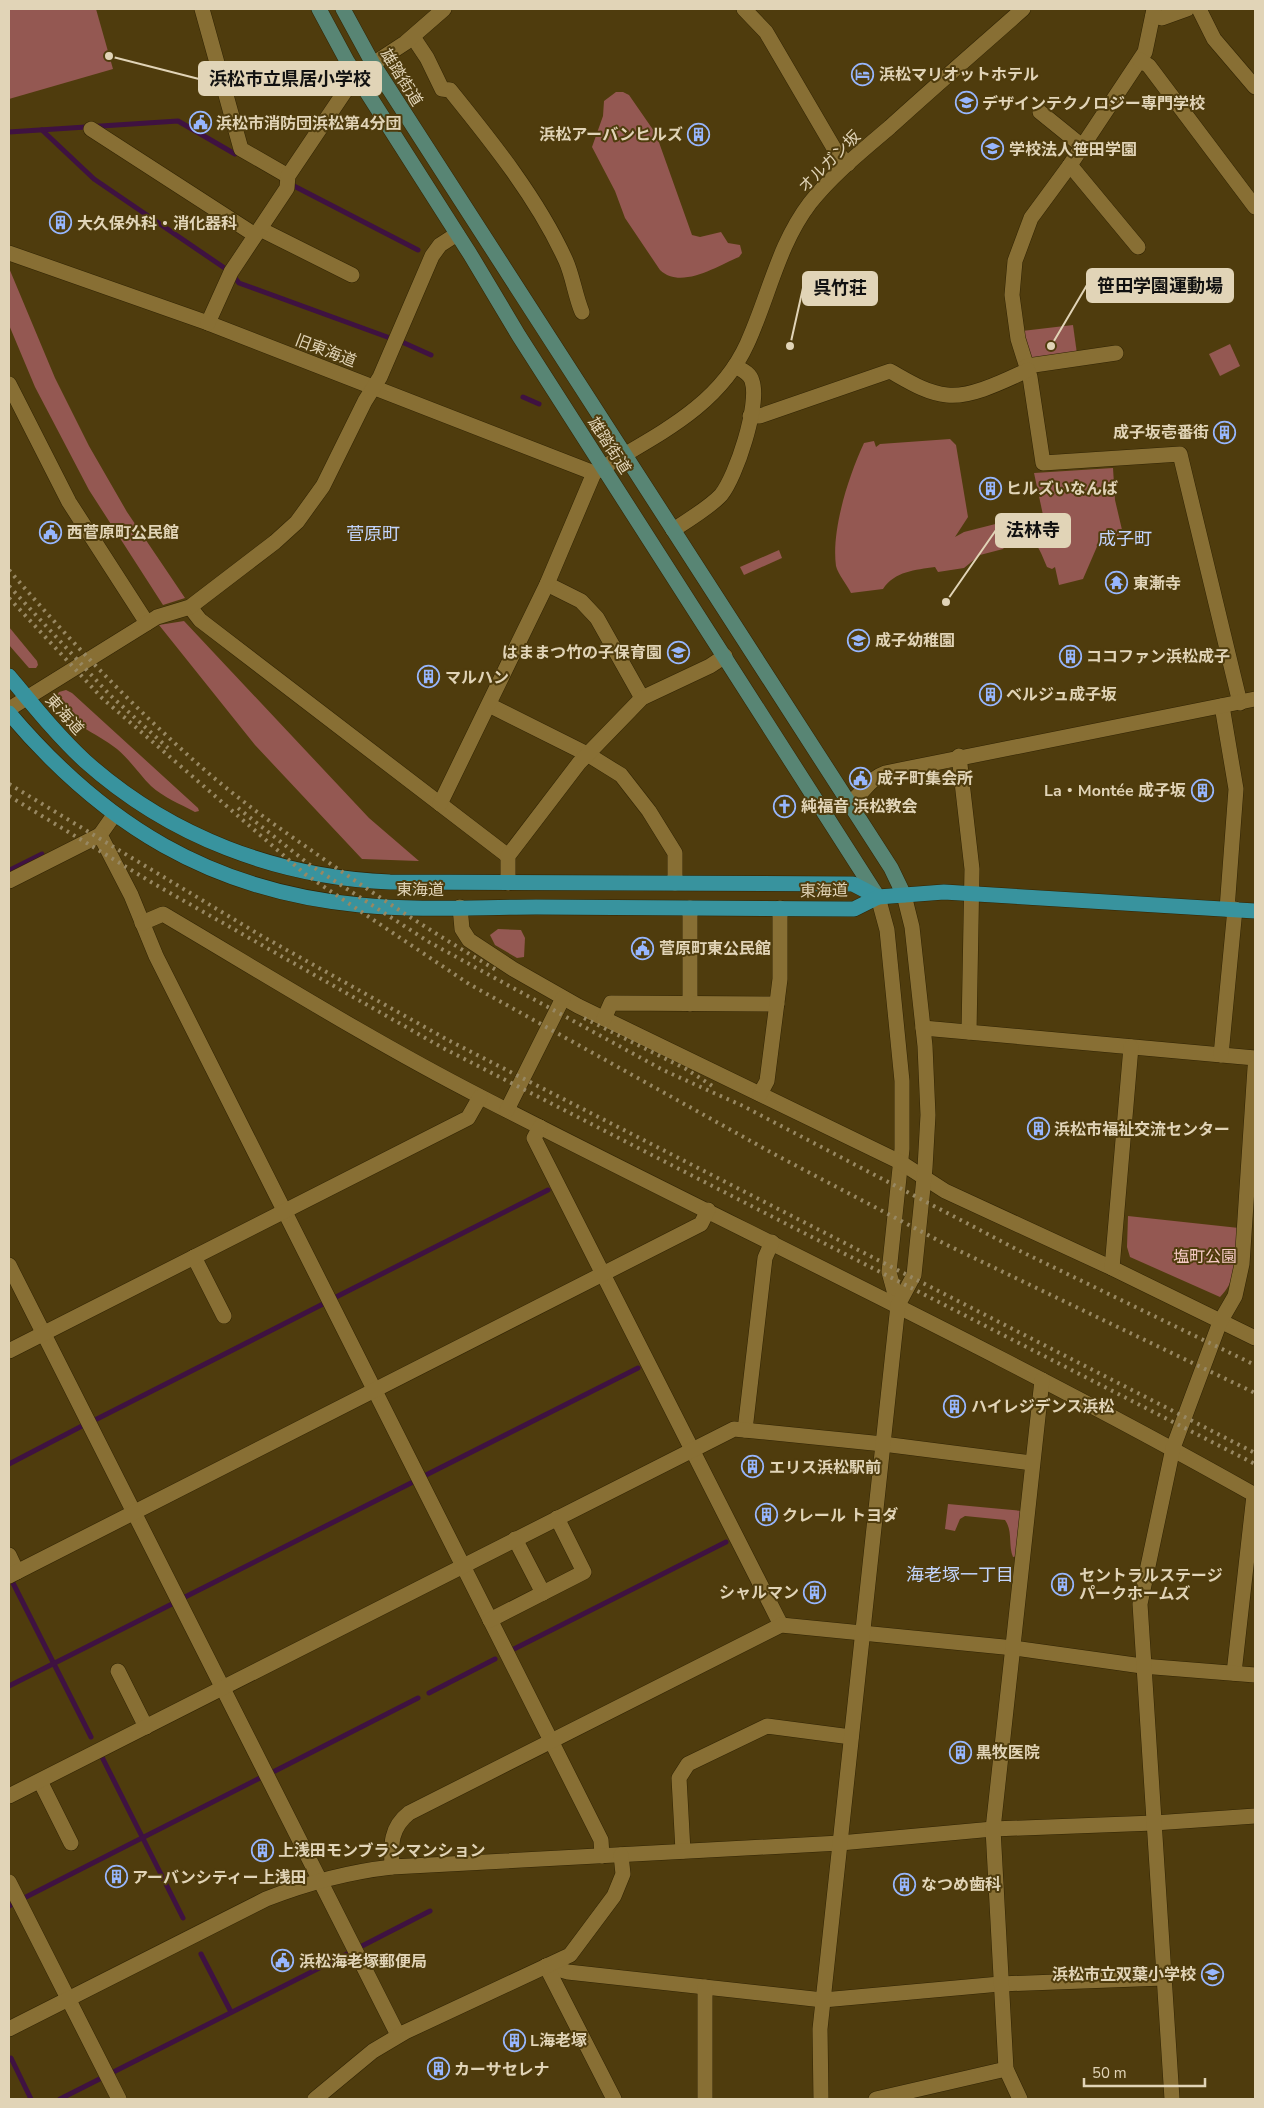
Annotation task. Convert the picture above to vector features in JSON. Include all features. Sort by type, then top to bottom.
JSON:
[{"type":"highway","name":"東海道","points":[[9,676],[66,742],[125,793],[176,825],[239,854],[288,869],[364,881],[854,884],[878,896]]},
{"type":"highway","name":"東海道","points":[[9,714],[62,772],[114,815],[157,842],[205,866],[282,892],[363,905],[460,907],[854,908],[878,896]]},
{"type":"highway","points":[[878,896],[944,892],[971,893],[1255,911]]},
{"type":"main road","name":"雄踏街道","points":[[318,9],[356,75],[519,336],[598,470],[725,656],[878,896]]},
{"type":"main road","name":"雄踏街道","points":[[342,9],[373,64],[891,868],[904,895]]},
{"type":"street","points":[[202,9],[241,149],[288,176]]},
{"type":"street","points":[[208,323],[231,272],[287,188],[288,176],[356,75],[413,37],[444,9]]},
{"type":"street","points":[[744,9],[766,32],[835,150],[848,164]]},
{"type":"street","name":"オルガン坂","points":[[624,453],[693,412],[712,396],[735,366],[752,332],[775,266],[787,239],[810,203],[848,164],[1023,9]]},
{"type":"street","points":[[1187,9],[1162,18],[1153,12],[1145,52],[1070,165],[1031,218],[1024,233],[1012,272],[1012,295],[1018,338],[1027,368],[1043,463],[1180,454],[1240,703]]},
{"type":"street","points":[[1199,9],[1214,39],[1255,87]]},
{"type":"street","points":[[413,37],[427,58],[442,89],[450,90],[478,126],[548,228],[569,269],[582,312]]},
{"type":"street","points":[[1140,60],[1149,66],[1255,207]]},
{"type":"street","points":[[1040,112],[1082,146]]},
{"type":"street","points":[[91,129],[258,232],[352,275]]},
{"type":"street","points":[[1070,165],[1138,247]]},
{"type":"street","points":[[9,709],[147,623],[158,617],[190,607],[275,542],[306,510],[330,473],[373,388],[432,256],[440,246],[457,234]]},
{"type":"street","name":"旧東海道","points":[[9,253],[208,323],[373,388],[598,470]]},
{"type":"street","points":[[750,416],[760,416],[890,371],[925,389],[955,396],[1000,383],[1027,368],[1116,354]]},
{"type":"street","points":[[673,530],[721,495],[742,450],[750,416],[752,382],[747,373],[735,366]]},
{"type":"street","points":[[9,384],[69,502],[147,623]]},
{"type":"street","points":[[440,804],[547,584],[598,470],[624,453]]},
{"type":"street","points":[[547,584],[581,601],[597,618],[642,698]]},
{"type":"street","points":[[190,607],[200,620],[508,856]]},
{"type":"street","points":[[508,883],[508,856],[587,754],[642,698],[710,666],[725,656]]},
{"type":"street","points":[[849,803],[861,795],[870,782],[879,774],[959,756],[1255,699]]},
{"type":"street","points":[[489,705],[587,754],[621,776],[649,811],[675,852],[675,884]]},
{"type":"street","points":[[1221,1056],[1231,909],[1236,789],[1222,706]]},
{"type":"street","points":[[959,756],[972,869],[969,1032]]},
{"type":"street","points":[[9,881],[100,835],[114,815]]},
{"type":"street","points":[[100,835],[156,956],[601,1840],[602,1856]]},
{"type":"street","points":[[898,1306],[914,1275],[924,1178],[928,1098],[923,1028],[912,927],[904,895]]},
{"type":"street","points":[[821,2099],[819,2054],[823,2000],[898,1306],[889,1272],[903,1115],[901,1056],[887,930],[878,896]]},
{"type":"street","points":[[460,907],[462,929],[469,940],[563,998],[900,1162],[945,1191],[1112,1268],[1255,1338]]},
{"type":"street","points":[[690,908],[690,1004]]},
{"type":"street","points":[[760,1094],[767,1081],[780,979],[780,908]]},
{"type":"street","points":[[142,923],[163,914],[393,1050],[480,1097],[898,1306],[1173,1448],[1255,1495],[1234,1673]]},
{"type":"street","points":[[507,1110],[563,998]]},
{"type":"street","points":[[604,1018],[611,1004],[777,1004]]},
{"type":"street","points":[[923,1028],[1255,1058]]},
{"type":"street","points":[[1112,1268],[1131,1047]]},
{"type":"street","points":[[1172,2099],[1142,1666],[1140,1604],[1173,1448],[1220,1322],[1249,1266],[1255,1068]]},
{"type":"street","points":[[9,1351],[468,1118],[480,1097]]},
{"type":"street","points":[[540,1127],[534,1138],[780,1625]]},
{"type":"street","points":[[9,1556],[13,1574],[701,1224],[708,1210]]},
{"type":"street","points":[[745,1430],[765,1258],[772,1242]]},
{"type":"street","points":[[194,1257],[224,1316]]},
{"type":"street","points":[[9,1265],[398,2035]]},
{"type":"street","points":[[1020,2099],[1006,2069],[993,1829],[1042,1380]]},
{"type":"street","points":[[9,1796],[728,1431],[745,1430],[883,1444],[1032,1463]]},
{"type":"street","points":[[490,1620],[584,1572],[557,1518]]},
{"type":"street","points":[[515,1539],[543,1593]]},
{"type":"street","points":[[392,1867],[392,1837],[395,1828],[405,1816],[780,1625],[1014,1648],[1142,1666],[1255,1675]]},
{"type":"street","points":[[118,1671],[146,1727]]},
{"type":"street","points":[[683,1851],[679,1778],[688,1764],[767,1726],[852,1737]]},
{"type":"street","points":[[40,1781],[71,1843]]},
{"type":"street","points":[[9,2029],[249,1907],[320,1880],[392,1867],[840,1843],[993,1829],[1154,1823],[1255,1816]]},
{"type":"street","points":[[315,2099],[373,2051],[398,2035],[570,1955],[614,1896],[622,1874],[622,1854]]},
{"type":"street","points":[[9,1882],[119,2099]]},
{"type":"street","points":[[546,1966],[568,1972],[823,2000],[1000,1984],[1164,1978]]},
{"type":"street","points":[[546,1966],[614,2099]]},
{"type":"street","points":[[705,1987],[706,2099]]},
{"type":"street","points":[[876,2099],[1006,2069]]},
{"type":"green space","points":[[9,9],[96,9],[113,69],[9,99]]},
{"type":"green space","points":[[616,92],[623,92],[629,95],[656,134],[692,235],[700,237],[721,232],[728,243],[740,245],[742,253],[739,257],[710,270],[688,277],[678,278],[669,276],[660,270],[625,218],[615,191],[592,147],[603,116],[604,101]]},
{"type":"green space","points":[[9,268],[55,378],[89,446],[127,512],[185,598],[163,605],[89,490],[35,387],[9,325]]},
{"type":"green space","points":[[1073,325],[1077,354],[1033,360],[1029,357],[1022,331]]},
{"type":"green space","points":[[1230,344],[1240,366],[1220,376],[1209,354]]},
{"type":"green space","points":[[950,439],[956,445],[968,517],[955,537],[964,532],[1038,513],[1043,515],[1034,473],[1113,468],[1115,500],[1123,534],[1099,542],[1083,579],[1059,585],[1055,567],[1052,569],[1047,567],[1036,545],[1027,538],[1014,536],[1003,549],[980,555],[964,568],[938,572],[935,567],[906,572],[893,578],[883,589],[851,593],[836,566],[836,536],[847,486],[864,443],[874,441],[876,447],[880,444]]},
{"type":"green space","points":[[779,550],[782,558],[744,575],[740,567]]},
{"type":"green space","points":[[184,621],[369,818],[419,861],[362,859],[255,745],[159,625]]},
{"type":"green space","points":[[9,627],[37,661],[38,665],[36,668],[29,668],[9,645]]},
{"type":"green space","points":[[66,690],[72,693],[198,808],[199,811],[195,812],[156,790],[117,749],[74,721],[56,697],[59,692]]},
{"type":"green space","points":[[498,929],[521,930],[525,938],[524,957],[517,958],[495,945],[490,935]]},
{"type":"green space","name":"塩町公園","points":[[1128,1216],[1239,1228],[1236,1265],[1226,1290],[1220,1297],[1130,1257],[1127,1247]]},
{"type":"green space","points":[[948,1504],[1022,1511],[1018,1556],[1013,1557],[1009,1529],[1005,1520],[965,1516],[960,1519],[955,1531],[945,1529]]},
{"type":"waterway","points":[[9,132],[178,121],[235,154]]},
{"type":"waterway","points":[[42,130],[94,179],[226,269]]},
{"type":"waterway","points":[[294,186],[418,250]]},
{"type":"waterway","points":[[235,278],[239,283],[390,338]]},
{"type":"waterway","points":[[402,342],[431,355]]},
{"type":"waterway","points":[[523,397],[539,404]]},
{"type":"waterway","points":[[10,870],[42,854]]},
{"type":"waterway","points":[[336,1297],[548,1190]]},
{"type":"waterway","points":[[95,1420],[323,1304]]},
{"type":"waterway","points":[[426,1475],[638,1368]]},
{"type":"waterway","points":[[9,1464],[82,1426]]},
{"type":"waterway","points":[[185,1597],[413,1482]]},
{"type":"waterway","points":[[514,1649],[726,1542]]},
{"type":"waterway","points":[[13,1583],[91,1737]]},
{"type":"waterway","points":[[9,1686],[172,1604]]},
{"type":"waterway","points":[[429,1693],[495,1659]]},
{"type":"waterway","points":[[273,1772],[418,1698]]},
{"type":"waterway","points":[[102,1757],[183,1918]]},
{"type":"waterway","points":[[26,1897],[260,1778]]},
{"type":"waterway","points":[[362,1946],[430,1911]]},
{"type":"waterway","points":[[60,2099],[349,1953]]},
{"type":"waterway","points":[[201,1954],[231,2012]]},
{"type":"waterway","points":[[11,2058],[31,2099]]},
{"type":"railway","points":[[9,570],[77,646],[125,695],[225,787],[355,880],[426,927],[498,971]]},
{"type":"railway","points":[[9,586],[110,695],[168,748]]},
{"type":"railway","points":[[9,598],[102,698],[305,874],[469,984],[774,1154],[945,1244],[1255,1393]]},
{"type":"railway","points":[[9,784],[260,935],[448,1040],[1255,1453]]},
{"type":"railway","points":[[9,796],[156,885],[443,1048],[1255,1464]]},
{"type":"railway","points":[[238,808],[310,865],[429,942],[663,1070],[743,1106],[1018,1250],[1255,1365]]},
{"type":"railway","points":[[584,1018],[686,1069],[714,1087]]},
{"type":"place","name":"浜松市立県居小学校","points":[[109,56]]},
{"type":"place","name":"浜松マリオットホテル","points":[[863,74]]},
{"type":"place","name":"デザインテクノロジー専門学校","points":[[966,103]]},
{"type":"place","name":"浜松市消防団浜松第4分団","points":[[200,123]]},
{"type":"place","name":"浜松アーバンヒルズ","points":[[699,134]]},
{"type":"place","name":"学校法人笹田学園","points":[[993,149]]},
{"type":"place","name":"大久保外科・消化器科","points":[[61,223]]},
{"type":"place","name":"呉竹荘","points":[[790,346]]},
{"type":"place","name":"笹田学園運動場","points":[[1051,346]]},
{"type":"place","name":"成子坂壱番街","points":[[1225,432]]},
{"type":"place","name":"ヒルズいなんば","points":[[990,488]]},
{"type":"place","name":"西菅原町公民館","points":[[51,532]]},
{"type":"place","name":"東漸寺","points":[[1117,583]]},
{"type":"place","name":"法林寺","points":[[946,602]]},
{"type":"place","name":"成子幼稚園","points":[[859,640]]},
{"type":"place","name":"はままつ竹の子保育園","points":[[678,652]]},
{"type":"place","name":"ココファン浜松成子","points":[[1070,656]]},
{"type":"place","name":"マルハン","points":[[429,677]]},
{"type":"place","name":"ベルジュ成子坂","points":[[990,694]]},
{"type":"place","name":"成子町集会所","points":[[861,778]]},
{"type":"place","name":"La・Montée 成子坂","points":[[1202,790]]},
{"type":"place","name":"純福音 浜松教会","points":[[785,806]]},
{"type":"place","name":"菅原町東公民館","points":[[643,948]]},
{"type":"place","name":"浜松市福祉交流センター","points":[[1038,1129]]},
{"type":"place","name":"ハイレジデンス浜松","points":[[955,1406]]},
{"type":"place","name":"エリス浜松駅前","points":[[753,1467]]},
{"type":"place","name":"クレール トヨダ","points":[[766,1515]]},
{"type":"place","name":"セントラルステージ パークホームズ","points":[[1063,1584]]},
{"type":"place","name":"シャルマン","points":[[815,1592]]},
{"type":"place","name":"黒牧医院","points":[[960,1752]]},
{"type":"place","name":"上浅田モンブランマンション","points":[[262,1850]]},
{"type":"place","name":"アーバンシティー上浅田","points":[[116,1877]]},
{"type":"place","name":"なつめ歯科","points":[[905,1884]]},
{"type":"place","name":"浜松海老塚郵便局","points":[[283,1961]]},
{"type":"place","name":"浜松市立双葉小学校","points":[[1212,1974]]},
{"type":"place","name":"L海老塚","points":[[514,2040]]},
{"type":"place","name":"カーサセレナ","points":[[438,2069]]},
{"type":"district","name":"菅原町","points":[[373,534]]},
{"type":"district","name":"成子町","points":[[1125,539]]},
{"type":"district","name":"海老塚一丁目","points":[[960,1575]]}]
